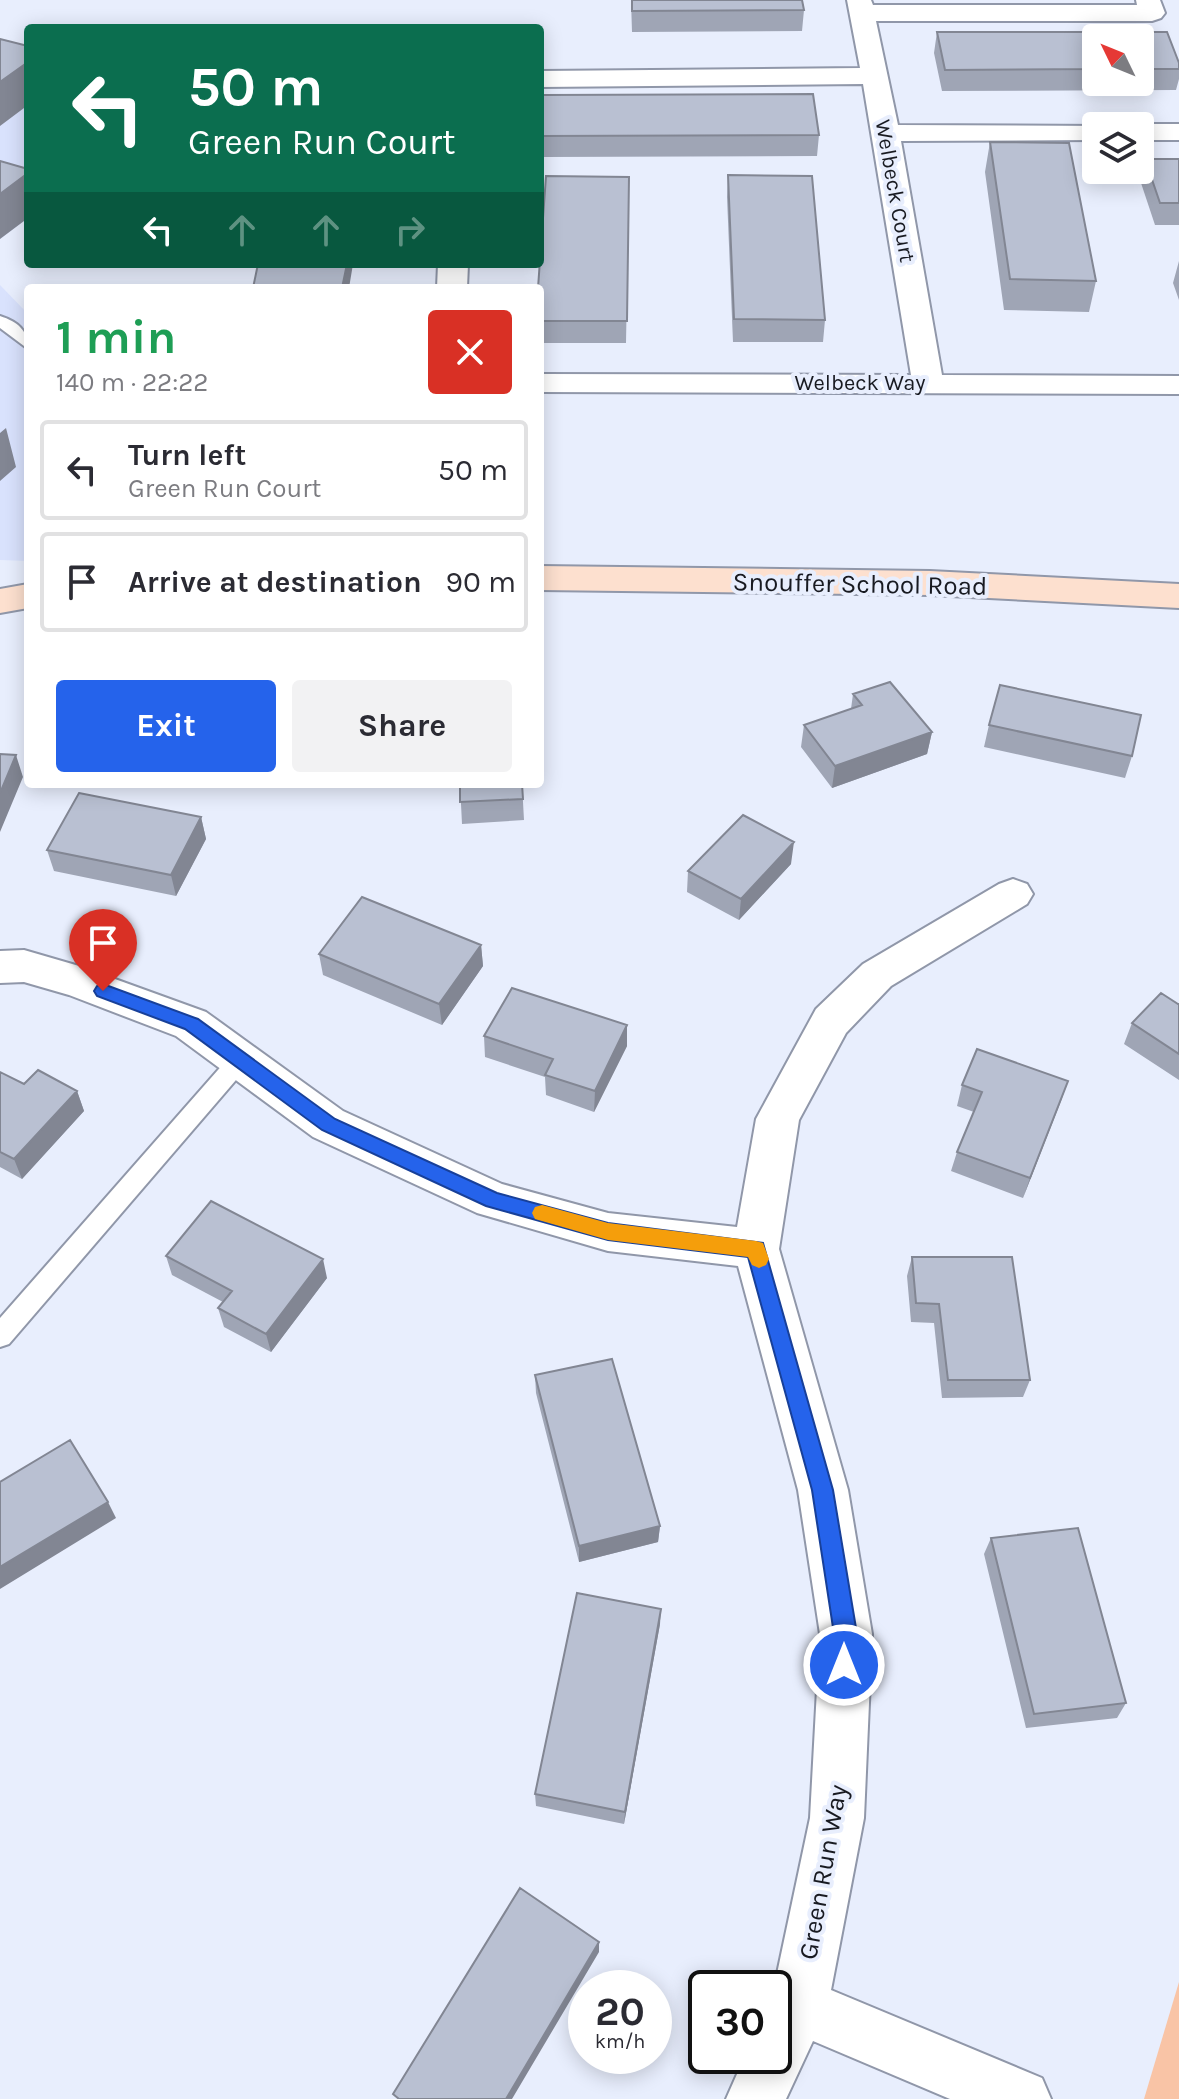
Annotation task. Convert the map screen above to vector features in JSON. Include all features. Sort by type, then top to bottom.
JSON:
[{"type":"main road","name":"Snouffer School Road","points":[[544,578],[930,583],[1179,596]]},
{"type":"main road","points":[[0,601],[24,597]]},
{"type":"street","points":[[861,6],[1152,13],[1148,0]]},
{"type":"street","name":"Welbeck Court","points":[[861,6],[928,383]]},
{"type":"street","points":[[544,79],[875,76]]},
{"type":"street","points":[[886,133],[1082,132]]},
{"type":"street","points":[[1154,132],[1179,132]]},
{"type":"street","name":"Welbeck Way","points":[[544,383],[1179,385]]},
{"type":"street","name":"Green Run Way","points":[[756,2099],[799,2006],[837,1818],[846,1634],[823,1490],[756,1249],[778,1119],[831,1021],[877,975],[1013,894]]},
{"type":"street","points":[[0,967],[24,966],[79,982],[191,1024],[328,1124],[493,1200],[608,1232],[756,1249]]},
{"type":"street","points":[[799,2006],[1021,2099]]},
{"type":"lane","points":[[0,321],[24,339]]},
{"type":"lane","points":[[0,1336],[240,1060]]},
{"type":"shaded area","points":[[0,72],[24,79],[24,221],[0,239]]},
{"type":"shaded area","points":[[0,285],[24,310],[24,561],[0,560]]},
{"type":"shaded area","points":[[1179,1982],[1179,2099],[1144,2099]]},
{"type":"building","points":[[632,0],[802,0],[804,10],[632,11]]},
{"type":"building","points":[[937,32],[1082,32],[1082,69],[945,70]]},
{"type":"building","points":[[1154,32],[1167,32],[1179,69],[1154,69]]},
{"type":"building","points":[[0,39],[24,45],[24,65],[0,82]]},
{"type":"building","points":[[813,94],[819,135],[544,136],[544,95]]},
{"type":"building","points":[[990,142],[1069,143],[1096,281],[1010,279]]},
{"type":"building","points":[[1154,159],[1179,159],[1179,203],[1160,203],[1154,184]]},
{"type":"building","points":[[0,161],[24,168],[24,176],[0,194]]},
{"type":"building","points":[[728,175],[812,176],[825,320],[734,319]]},
{"type":"building","points":[[546,176],[629,177],[627,321],[544,321],[544,284],[538,284],[539,268],[544,268]]},
{"type":"building","points":[[257,268],[346,268],[343,284],[254,284]]},
{"type":"building","points":[[890,682],[932,732],[835,766],[804,725],[862,705],[853,694]]},
{"type":"building","points":[[1000,685],[1141,715],[1132,756],[989,725]]},
{"type":"building","points":[[0,754],[16,755],[0,793]]},
{"type":"building","points":[[460,788],[522,788],[523,799],[460,802]]},
{"type":"building","points":[[79,793],[201,817],[171,875],[47,850]]},
{"type":"building","points":[[743,815],[794,842],[741,899],[688,871]]},
{"type":"building","points":[[362,897],[481,945],[439,1004],[319,954]]},
{"type":"building","points":[[512,988],[627,1025],[595,1091],[545,1075],[553,1059],[484,1036]]},
{"type":"building","points":[[1161,993],[1179,1004],[1179,1054],[1132,1023]]},
{"type":"building","points":[[977,1049],[1068,1081],[1030,1178],[957,1152],[982,1092],[962,1085]]},
{"type":"building","points":[[38,1070],[77,1091],[14,1159],[0,1152],[0,1072],[24,1084]]},
{"type":"building","points":[[211,1201],[323,1259],[266,1334],[218,1308],[232,1291],[166,1256]]},
{"type":"building","points":[[912,1257],[1012,1257],[1030,1380],[948,1380],[939,1304],[916,1303]]},
{"type":"building","points":[[612,1359],[660,1526],[579,1546],[535,1375]]},
{"type":"building","points":[[70,1440],[108,1502],[0,1567],[0,1482]]},
{"type":"building","points":[[1078,1528],[1126,1703],[1034,1714],[991,1538]]},
{"type":"building","points":[[577,1593],[661,1609],[625,1812],[535,1794]]},
{"type":"building","points":[[520,1888],[599,1942],[582,1970],[568,1970],[568,1994],[506,2099],[399,2099],[393,2094]]},
{"type":"slow traffic","points":[[542,1213],[608,1232],[756,1249],[759,1259]]},
{"type":"route","points":[[103,991],[191,1024],[328,1124],[493,1200],[608,1232],[756,1249],[823,1490],[846,1634],[844,1665]]}]
